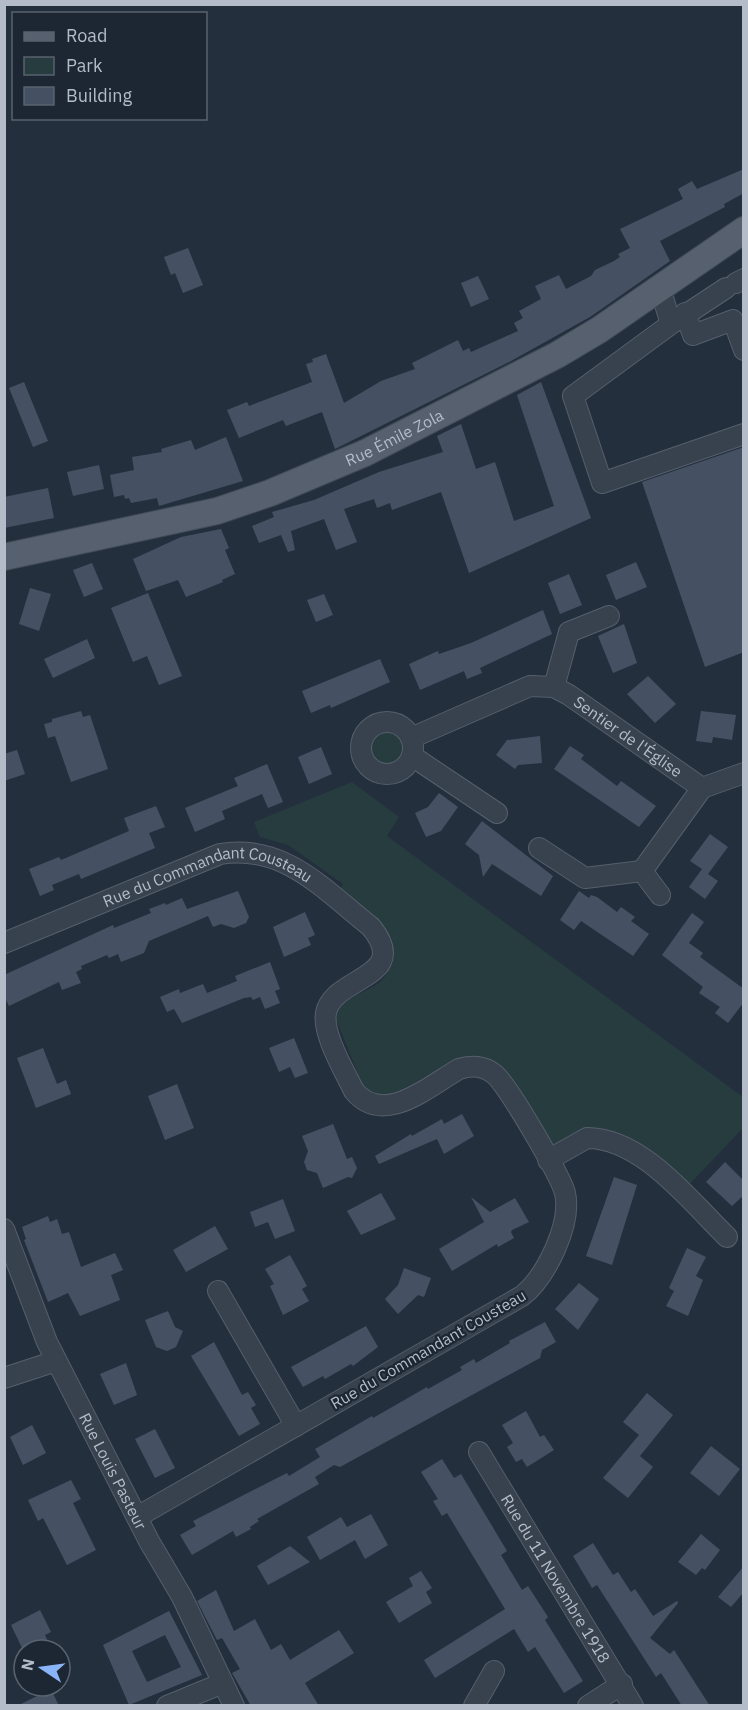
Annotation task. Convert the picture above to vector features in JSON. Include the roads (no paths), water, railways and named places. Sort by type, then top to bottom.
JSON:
[{"type":"main road","name":"Rue Émile Zola","points":[[4,557],[195,517],[270,493],[365,453],[557,355],[599,330],[744,230]]},
{"type":"street","points":[[735,283],[678,319],[573,396],[602,483],[744,434]]},
{"type":"street","points":[[660,288],[678,319],[693,335],[738,319],[744,350]]},
{"type":"street","points":[[497,813],[412,747],[531,686],[554,687],[569,632],[609,616]]},
{"type":"street","name":"Sentier de l'Église","points":[[554,687],[702,788]]},
{"type":"street","points":[[539,848],[585,878],[642,871],[702,788],[744,773]]},
{"type":"street","name":"Rue du Commandant Cousteau","points":[[4,943],[220,854],[256,852],[280,859],[371,927],[380,943],[381,959],[374,972],[341,990],[326,1010],[329,1035],[354,1091],[360,1098],[373,1106],[388,1107],[459,1069],[467,1066],[485,1069],[495,1074],[507,1089],[565,1191],[566,1209],[552,1256],[531,1288],[509,1304],[137,1517]]},
{"type":"street","points":[[642,871],[660,895]]},
{"type":"street","points":[[548,1160],[587,1138],[623,1145],[643,1156],[727,1237]]},
{"type":"street","name":"Rue Louis Pasteur","points":[[4,1229],[33,1310],[56,1361],[137,1517],[183,1597],[234,1706]]},
{"type":"street","points":[[218,1291],[296,1426]]},
{"type":"street","points":[[4,1378],[56,1361]]},
{"type":"street","name":"Rue du 11 Novembre 1918","points":[[479,1452],[622,1684],[633,1706]]},
{"type":"street","points":[[474,1706],[494,1671]]},
{"type":"street","points":[[166,1706],[223,1683]]},
{"type":"street","points":[[588,1706],[622,1684]]}]
